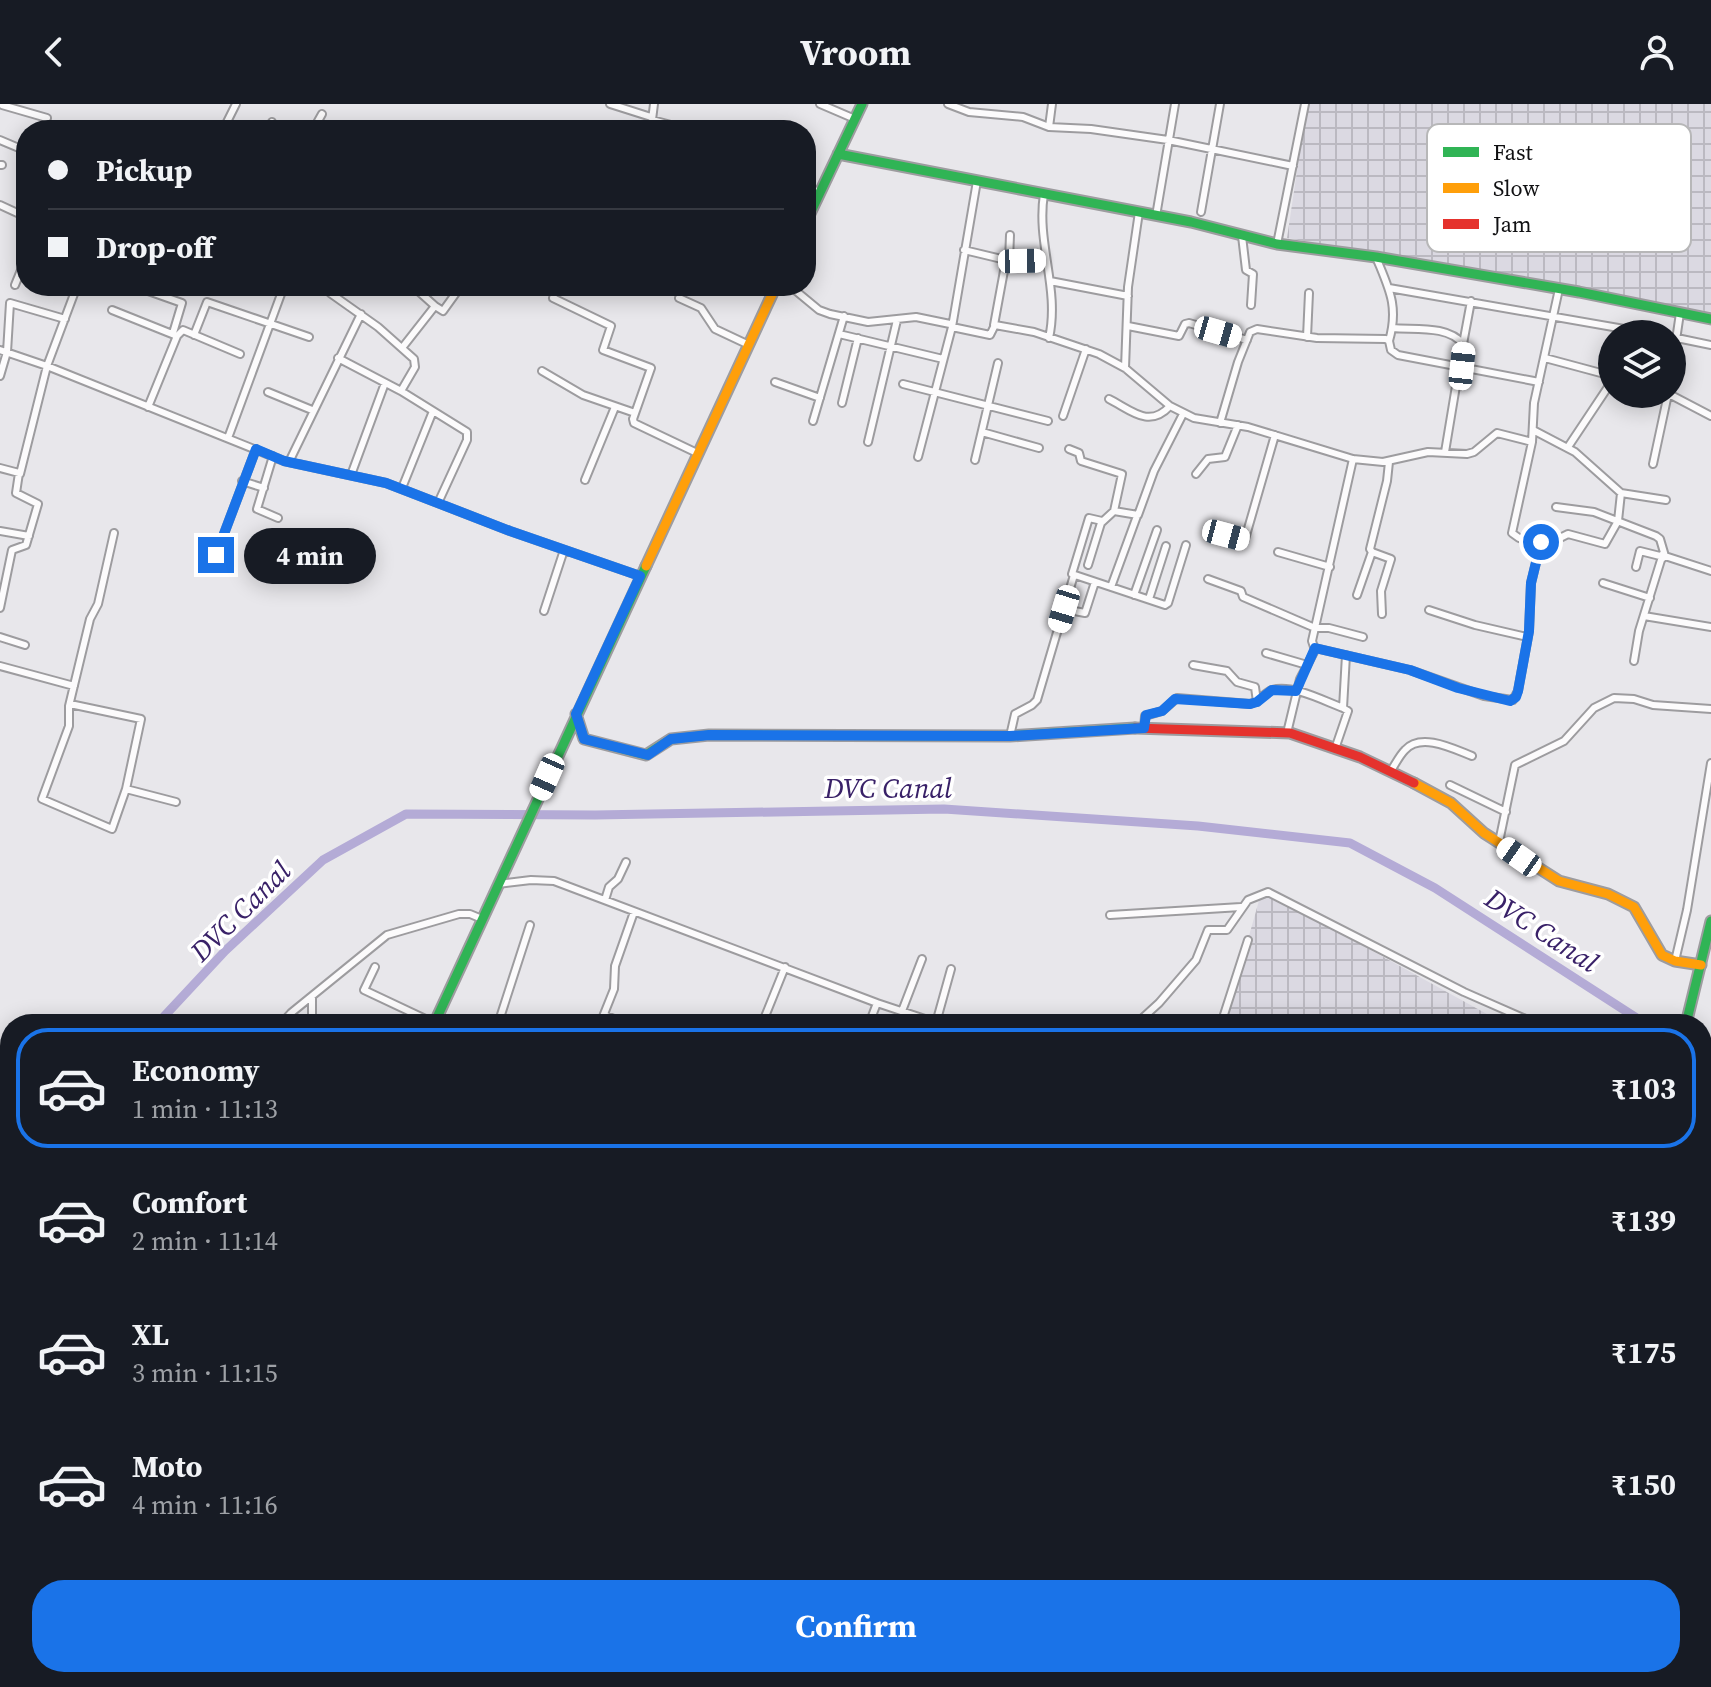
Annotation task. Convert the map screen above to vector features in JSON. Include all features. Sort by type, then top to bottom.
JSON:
[{"type":"street","points":[[0,113],[2,104],[47,118]]},
{"type":"street","points":[[610,104],[651,117]]},
{"type":"street","points":[[652,120],[654,104]]},
{"type":"street","points":[[820,104],[855,119]]},
{"type":"street","points":[[816,201],[862,104]]},
{"type":"street","points":[[948,104],[969,112],[1023,117],[1049,127],[1091,129],[1168,140],[1293,166]]},
{"type":"street","points":[[1049,127],[1052,104]]},
{"type":"street","points":[[1156,216],[1175,104]]},
{"type":"street","points":[[1201,212],[1220,104]]},
{"type":"street","points":[[1277,244],[1305,104]]},
{"type":"street","points":[[319,120],[322,114]]},
{"type":"street","points":[[838,154],[1139,212],[1277,244],[1376,257],[1711,319]]},
{"type":"street","points":[[918,457],[951,326],[977,181]]},
{"type":"street","points":[[816,191],[820,192]]},
{"type":"street","points":[[1044,194],[1041,230],[1050,281],[1052,317],[1049,338]]},
{"type":"street","points":[[1125,368],[1128,296],[1139,212]]},
{"type":"street","points":[[802,296],[819,310],[868,322],[916,317],[990,335],[1008,260],[1010,235]]},
{"type":"street","points":[[1242,236],[1246,270],[1253,274],[1251,305]]},
{"type":"street","points":[[964,250],[1008,260],[1046,261]]},
{"type":"street","points":[[1376,257],[1394,305],[1389,341],[1391,350],[1398,355],[1539,382]]},
{"type":"street","points":[[1050,281],[1128,296]]},
{"type":"street","points":[[1389,288],[1598,324]]},
{"type":"street","points":[[1559,289],[1532,415],[1532,442],[1512,533],[1514,536],[1555,543],[1568,534],[1605,544],[1618,521],[1621,493]]},
{"type":"street","points":[[1307,337],[1309,293]]},
{"type":"street","points":[[0,608],[13,549],[26,545],[38,504],[16,493],[47,366],[73,296]]},
{"type":"street","points":[[148,407],[175,334],[182,303],[162,296]]},
{"type":"street","points":[[228,438],[280,296]]},
{"type":"street","points":[[334,296],[361,314],[416,361],[401,391]]},
{"type":"street","points":[[424,296],[444,310],[454,296]]},
{"type":"street","points":[[554,296],[611,326],[603,350],[651,369],[634,423],[697,453]]},
{"type":"street","points":[[438,1014],[771,296]]},
{"type":"street","points":[[679,298],[701,308],[715,329],[749,345]]},
{"type":"street","points":[[1445,452],[1471,301]]},
{"type":"street","points":[[194,335],[207,302],[309,337]]},
{"type":"street","points":[[0,376],[10,303],[65,319]]},
{"type":"street","points":[[402,348],[435,306]]},
{"type":"street","points":[[112,310],[175,334]]},
{"type":"street","points":[[1678,320],[1680,313]]},
{"type":"street","points":[[289,462],[361,314]]},
{"type":"street","points":[[813,421],[844,316]]},
{"type":"street","points":[[868,442],[897,320]]},
{"type":"street","points":[[1128,326],[1180,336],[1185,324],[1189,323],[1247,340]]},
{"type":"street","points":[[994,325],[1086,349],[1125,368],[1183,414],[1238,425],[1353,459],[1389,462],[1419,454],[1474,452],[1497,433],[1532,442]]},
{"type":"street","points":[[1393,328],[1446,332],[1463,344]]},
{"type":"street","points":[[1220,423],[1250,332],[1257,329],[1307,337],[1389,341]]},
{"type":"street","points":[[175,334],[182,330],[240,354]]},
{"type":"street","points":[[839,334],[943,359]]},
{"type":"street","points":[[842,403],[858,338]]},
{"type":"street","points":[[1686,340],[1711,345]]},
{"type":"street","points":[[1063,416],[1086,349]]},
{"type":"street","points":[[4,351],[289,462],[402,488],[640,576]]},
{"type":"street","points":[[338,358],[465,430],[468,436],[438,503]]},
{"type":"street","points":[[1545,358],[1598,375]]},
{"type":"street","points":[[975,460],[998,363]]},
{"type":"street","points":[[542,371],[583,395],[635,413]]},
{"type":"street","points":[[775,382],[820,398]]},
{"type":"street","points":[[351,475],[385,383]]},
{"type":"street","points":[[903,384],[1048,421]]},
{"type":"street","points":[[268,392],[312,410]]},
{"type":"street","points":[[1109,399],[1146,418],[1159,416],[1170,406]]},
{"type":"street","points":[[1568,447],[1598,401]]},
{"type":"street","points":[[1686,403],[1711,416]]},
{"type":"street","points":[[585,480],[615,407]]},
{"type":"street","points":[[1653,464],[1666,408]]},
{"type":"street","points":[[402,488],[433,411]]},
{"type":"street","points":[[1111,587],[1154,471],[1183,414]]},
{"type":"street","points":[[1196,474],[1206,461],[1225,457],[1238,425]]},
{"type":"street","points":[[1533,430],[1568,447],[1621,493],[1666,500]]},
{"type":"street","points":[[982,432],[1039,448]]},
{"type":"street","points":[[1210,531],[1245,539],[1275,435]]},
{"type":"street","points":[[216,555],[256,449]]},
{"type":"street","points":[[1069,449],[1080,454],[1081,461],[1122,474],[1114,511],[1102,521],[1088,565]]},
{"type":"street","points":[[273,456],[257,510],[278,518]]},
{"type":"street","points":[[1287,733],[1296,691],[1315,648],[1312,641],[1353,459]]},
{"type":"street","points":[[1357,595],[1372,552],[1370,549],[1389,462]]},
{"type":"street","points":[[0,468],[20,474]]},
{"type":"street","points":[[242,481],[264,488]]},
{"type":"street","points":[[1556,507],[1594,512],[1660,539],[1664,554],[1644,616],[1634,661]]},
{"type":"street","points":[[1114,511],[1137,516]]},
{"type":"street","points":[[1010,736],[1015,714],[1036,702],[1089,518],[1102,521]]},
{"type":"street","points":[[1134,595],[1157,530]]},
{"type":"street","points":[[0,531],[29,536]]},
{"type":"street","points":[[70,704],[141,719],[126,789],[112,829],[42,799],[69,726],[70,704],[74,686],[90,619],[98,604],[114,533]]},
{"type":"street","points":[[1315,648],[1410,670],[1458,688],[1510,701],[1518,691],[1527,637],[1531,583],[1541,542]]},
{"type":"street","points":[[1074,575],[1165,605],[1186,545]]},
{"type":"street","points":[[1149,599],[1166,546]]},
{"type":"street","points":[[544,611],[564,550]]},
{"type":"street","points":[[1636,567],[1640,551],[1660,556],[1664,554],[1711,571]]},
{"type":"street","points":[[1278,552],[1330,567]]},
{"type":"street","points":[[1372,552],[1391,559],[1381,591],[1382,614]]},
{"type":"street","points":[[0,553],[11,555]]},
{"type":"street","points":[[1208,579],[1241,591],[1241,597],[1315,628],[1329,628],[1363,637]]},
{"type":"street","points":[[1064,609],[1085,613],[1095,582]]},
{"type":"street","points":[[1603,583],[1650,598]]},
{"type":"street","points":[[1429,610],[1527,637]]},
{"type":"street","points":[[1644,616],[1711,627]]},
{"type":"street","points":[[0,637],[25,645]]},
{"type":"street","points":[[1266,653],[1307,665]]},
{"type":"street","points":[[1343,708],[1346,655]]},
{"type":"street","points":[[1193,665],[1229,672],[1237,682],[1255,687],[1257,702]]},
{"type":"street","points":[[0,666],[74,686]]},
{"type":"street","points":[[1144,728],[1146,715],[1162,711],[1175,699],[1250,704],[1272,690],[1296,691],[1348,711],[1335,749]]},
{"type":"street","points":[[1499,842],[1515,765],[1564,741],[1588,714],[1604,702],[1624,697],[1653,705],[1711,709]]},
{"type":"street","points":[[576,714],[584,739],[646,755],[671,739],[709,735],[1010,736],[1144,728],[1287,733],[1360,757],[1451,803],[1475,826],[1559,881],[1608,894],[1628,903],[1634,907],[1662,955],[1700,969]]},
{"type":"street","points":[[1390,772],[1404,750],[1414,744],[1434,743],[1472,756]]},
{"type":"street","points":[[1675,961],[1687,910],[1711,763]]},
{"type":"street","points":[[1450,785],[1506,812]]},
{"type":"street","points":[[126,789],[176,802]]},
{"type":"street","points":[[605,900],[609,887],[618,879],[626,862]]},
{"type":"street","points":[[500,880],[554,881],[911,1014]]},
{"type":"street","points":[[1147,1014],[1196,960],[1208,930],[1227,930],[1241,907],[1254,896],[1271,892],[1416,969],[1515,1014]]},
{"type":"street","points":[[1110,915],[1241,907]]},
{"type":"street","points":[[604,1014],[614,989],[615,966],[634,912]]},
{"type":"street","points":[[290,1014],[391,932],[459,914],[482,919]]},
{"type":"street","points":[[1689,1014],[1711,922]]},
{"type":"street","points":[[501,1014],[530,925]]},
{"type":"street","points":[[1224,1014],[1248,940]]},
{"type":"street","points":[[902,1011],[922,959]]},
{"type":"street","points":[[375,967],[365,990],[415,1014]]},
{"type":"street","points":[[766,1014],[785,967]]},
{"type":"street","points":[[940,1014],[951,969]]},
{"type":"street","points":[[312,998],[312,1014]]},
{"type":"street","points":[[873,1014],[877,1003]]},
{"type":"shaded area","points":[[1307,104],[1711,104],[1711,312],[1287,238]]},
{"type":"shaded area","points":[[1262,890],[1487,1014],[1227,1014]]},
{"type":"waterway","name":"DVC Canal","points":[[166,1014],[225,951],[323,860],[406,814],[595,815],[944,809],[1198,826],[1350,843],[1435,888],[1630,1014]]},
{"type":"traffic: fast","points":[[816,201],[862,104]]},
{"type":"traffic: fast","points":[[838,154],[1191,222],[1277,244],[1376,257],[1579,292],[1711,319]]},
{"type":"traffic: fast","points":[[439,1014],[646,566]]},
{"type":"traffic: fast","points":[[576,714],[584,739],[646,755],[671,739],[709,735],[1010,736],[1135,728]]},
{"type":"traffic: fast","points":[[1688,1014],[1711,921]]},
{"type":"traffic: slow","points":[[646,566],[771,296]]},
{"type":"traffic: slow","points":[[1414,783],[1451,803],[1484,833],[1559,881],[1608,894],[1634,907],[1662,955],[1675,961],[1701,965]]},
{"type":"traffic: jam","points":[[1135,728],[1290,733],[1360,757],[1414,783]]},
{"type":"route","points":[[216,555],[256,449],[284,461],[418,493],[510,531],[640,576],[576,714],[584,739],[648,755],[671,739],[709,735],[1010,736],[1144,728],[1146,715],[1162,711],[1175,699],[1254,704],[1272,690],[1296,691],[1315,648],[1410,670],[1458,688],[1510,701],[1518,691],[1529,631],[1531,583],[1541,542]]}]
